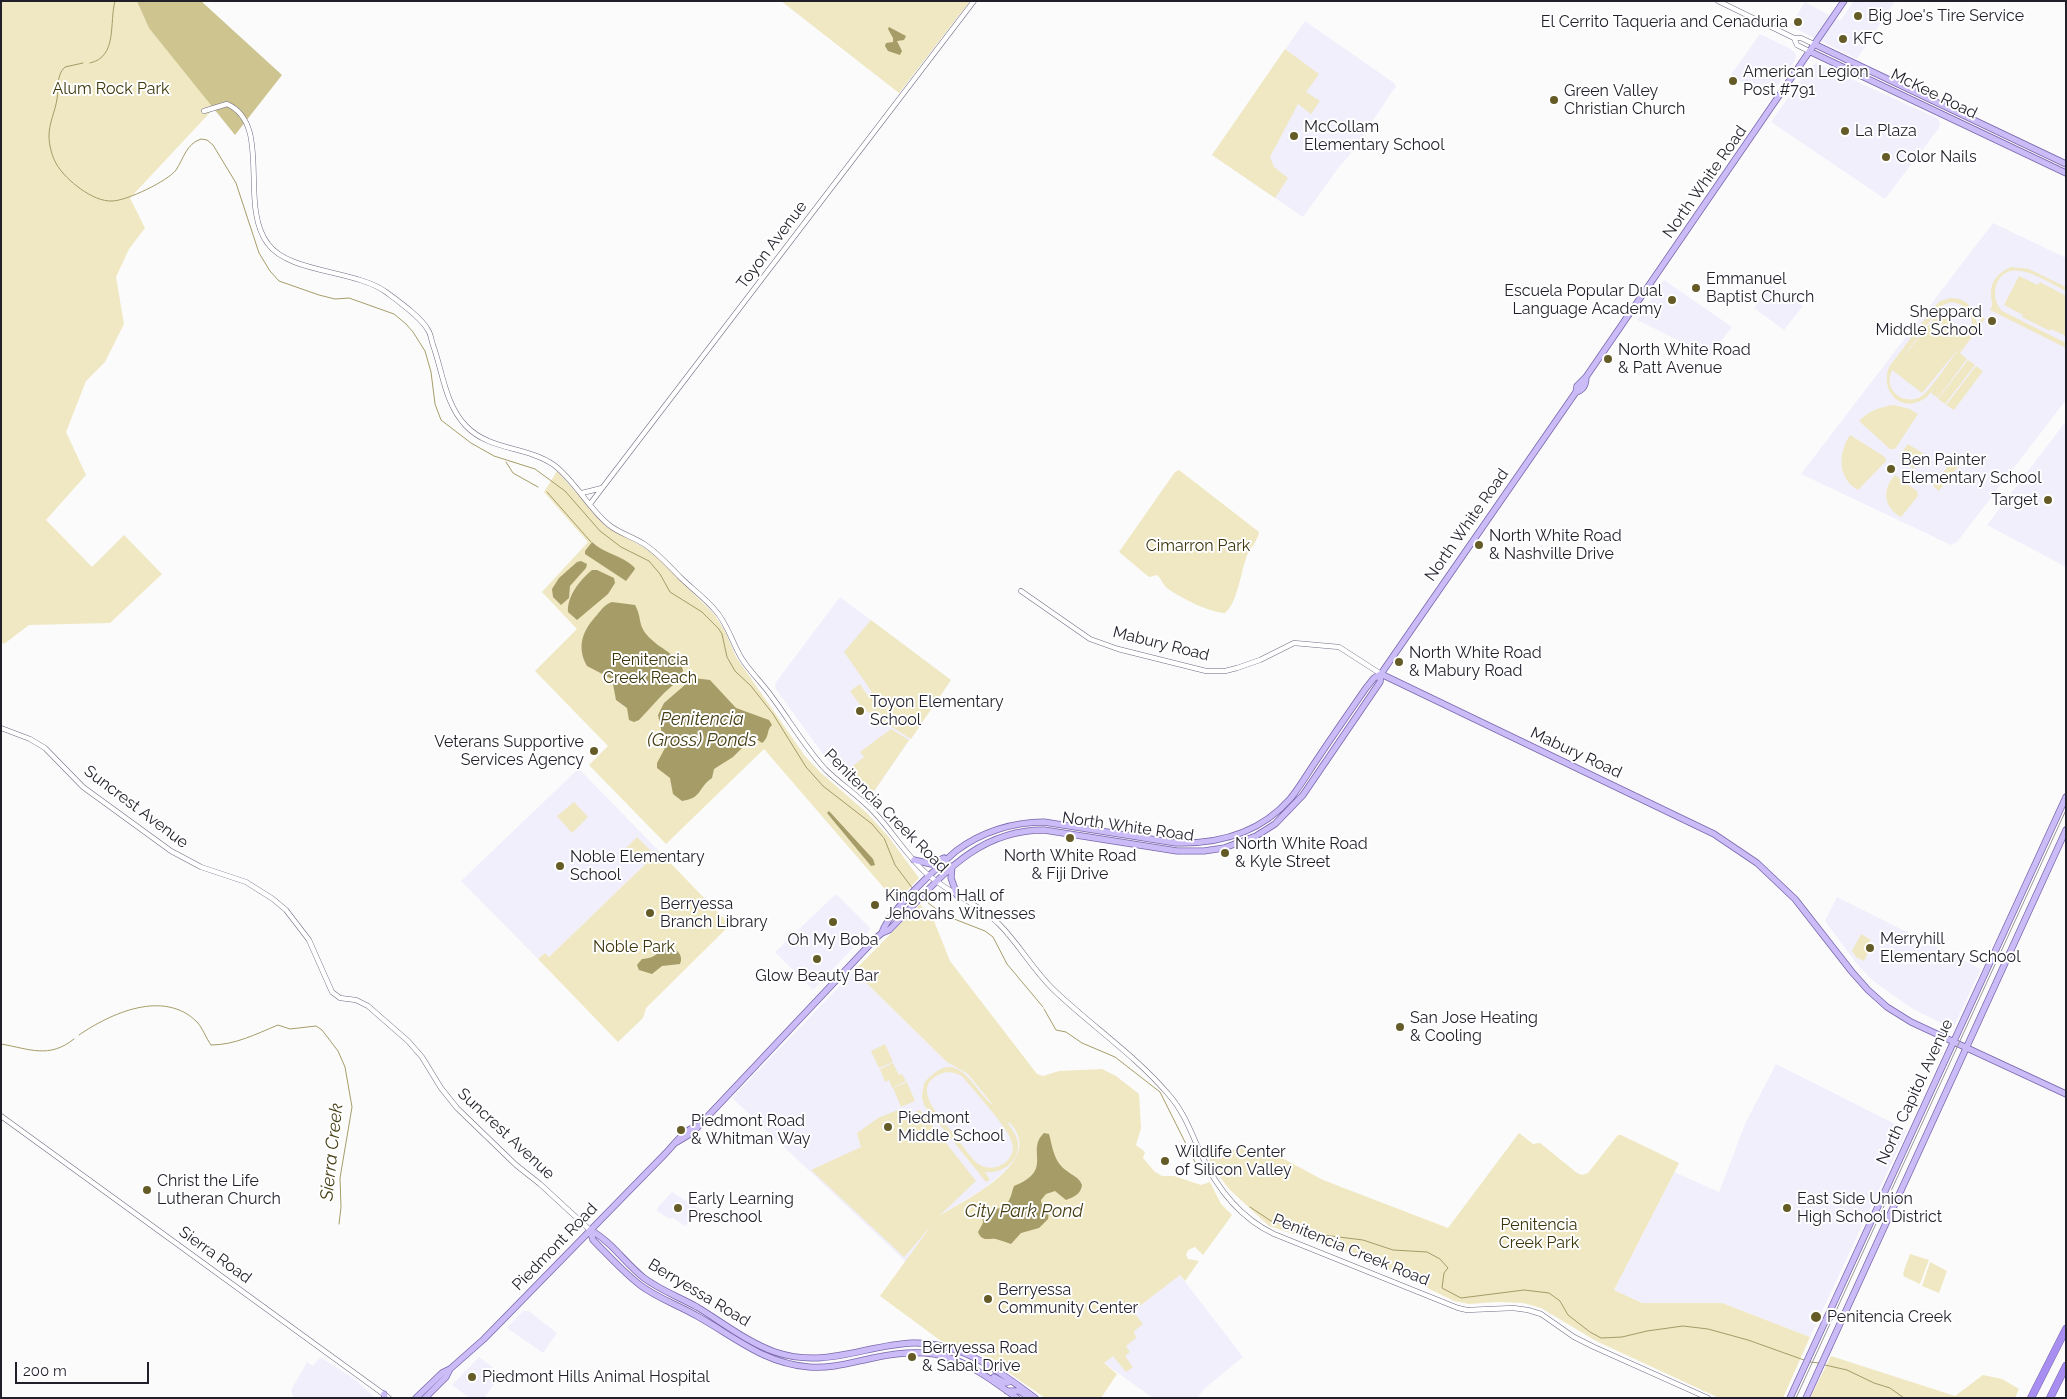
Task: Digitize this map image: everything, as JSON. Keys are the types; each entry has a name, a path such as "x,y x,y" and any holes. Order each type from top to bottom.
{"highway":[{"path":"2031,1398 2066,1329"},
{"path":"2050,1398 2066,1366"}],"main road":[{"name":"North White Road","path":"920,885 966,844 988,832 1022,823 1064,824 1185,843 1210,842 1246,832 1267,820 1291,798 1366,688 1374,678 1381,674 1576,392 1577,386 1586,377 1816,45 1844,1"},
{"name":"McKee Road","path":"1816,45 2065,164"},
{"name":"McKee Road","path":"1811,52 2066,173"},
{"path":"2048,164 2065,164"},
{"name":"North White Road","path":"927,892 952,866 973,850 993,839 1022,831 1053,830 1177,851 1204,852 1231,846 1256,836 1276,824 1302,795 1380,682 1381,674"},
{"name":"Mabury Road","path":"1381,674 1714,834 1737,848 1757,863 1795,899 1852,972 1887,1007 1911,1022 2066,1094"},
{"name":"North Capitol Avenue","path":"1790,1398 2066,798"},
{"name":"North Capitol Avenue","path":"1806,1398 2066,830"},
{"path":"914,860 931,864 951,856"},
{"path":"952,866 950,878 957,895"},
{"name":"Piedmont Road","path":"882,933 884,925 920,885"},
{"name":"Piedmont Road","path":"416,1398 442,1372 450,1369 487,1336 677,1142 684,1139 882,933 889,930 927,892"},
{"name":"Berryessa Road","path":"590,1230 593,1240 640,1285 698,1317 748,1348 773,1360 791,1365 826,1367 913,1352 951,1358 972,1366 1017,1398"},
{"name":"Berryessa Road","path":"590,1230 655,1286 688,1302 750,1340 776,1352 812,1359 837,1357 907,1344 938,1345 982,1360 1035,1398"},
{"name":"Piedmont Road","path":"427,1396 446,1377 450,1369"},
{"path":"987,1376 1005,1382 1012,1381"},
{"path":"1007,1390 1020,1391 1029,1398"}],"street":[{"name":"Toyon Avenue","path":"590,504 974,1"},
{"name":"McKee Road","path":"1718,1 1794,38 1801,38 1816,45"},
{"name":"McKee Road","path":"1794,38 1797,45 1811,52"},
{"name":"Penitencia Creek Road","path":"204,111 227,104 237,108 245,119 251,132 253,150 254,207 261,232 269,247 280,255 294,261 369,282 409,310 427,328 448,399 465,425 480,438 494,444 534,455 554,465 582,493 609,525 647,546 717,611 728,628 745,663 765,687 813,755 838,781 869,807 929,876 982,910 998,923 1039,975 1055,992 1161,1085 1184,1116 1202,1156 1221,1191 1246,1217 1263,1229 1458,1308 1467,1310 1513,1308 1541,1314 1574,1337 1708,1398"},
{"path":"582,493 594,492 603,488"},
{"name":"Mabury Road","path":"1020,591 1090,639 1118,649 1206,671 1225,671 1237,668 1260,660 1294,643 1339,647 1381,674"},
{"name":"Suncrest Avenue","path":"1,728 30,739 45,748 83,788 171,852 201,867 246,882 273,899 286,910 309,940 332,992 340,998 356,1000 368,1006 408,1041 426,1062 441,1088 457,1108 516,1166 540,1184 590,1230"},
{"name":"Sierra Road","path":"1,1116 389,1398"}],"shaded area":[{"path":"137,1 201,1 282,75 235,135 149,28"},
{"path":"1854,1 1895,1 1857,59 1790,26 1805,2 1840,21"},
{"name":"McCollam Elementary School","path":"1305,21 1396,86 1349,156 1303,217 1212,155"},
{"path":"1760,34 1791,49 1796,54 1795,61 1770,96 1730,76"},
{"path":"1816,63 1937,118 1940,123 1939,128 1885,199 1771,122 1809,68"},
{"name":"Sheppard Middle School","path":"1993,223 2066,258 2066,400 1957,542 1951,545 1801,474"},
{"name":"Escuela Popular Dual Language Academy","path":"1664,280 1732,327 1710,356 1637,320"},
{"path":"1771,285 1803,306 1784,330 1754,308"},
{"path":"2066,421 2066,567 1987,525"},
{"name":"Toyon Elementary School","path":"840,597 951,680 871,796 837,770 825,757 775,688 776,682"},
{"name":"Noble Elementary School","path":"577,770 580,770 659,851 549,957 544,953 538,959 461,881"},
{"path":"836,894 871,929 813,990 775,952"},
{"path":"1837,897 1981,969 1955,1024 1945,1025 1911,1008 1872,980 1857,964 1825,921"},
{"name":"Piedmont Middle School","path":"854,971 947,1062 968,1074 1006,1122 1009,1121 1015,1129 1019,1140 1018,1157 1012,1165 985,1188 936,1218 906,1262 732,1098"},
{"path":"1776,1064 1907,1130 1810,1337 1722,1303 1642,1303 1614,1290 1674,1172 1719,1192 1745,1124"},
{"name":"Early Learning Preschool","path":"672,1192 701,1210 685,1226 657,1211 658,1207"},
{"path":"1149,1235 1243,1357 1205,1388 1197,1398 1153,1398 1104,1363"},
{"path":"523,1311 529,1311 557,1333 543,1353 507,1328"},
{"path":"320,1357 356,1380 375,1398 294,1398 291,1390 307,1362 313,1366"},
{"path":"479,1357 502,1374 484,1398 470,1398 452,1385"}],"green space":[{"name":"Alum Rock Park","path":"1,1 179,1 249,71 130,198 145,228 129,249 116,277 124,324 105,362 86,381 66,432 86,475 46,520 92,567 124,535 162,574 110,623 29,625 4,644 1,642"},
{"path":"781,1 970,1 899,93"},
{"path":"1285,49 1319,74 1306,92 1320,101 1311,114 1298,104 1270,157 1274,167 1288,178 1275,198 1212,155"},
{"path":"2011,267 2029,269 2066,287 2066,291 2028,273 2009,272 2001,276 1996,286 1995,296 2002,311 2066,343 2066,348 1990,310 1992,304 1992,285 1999,274"},
{"path":"2019,276 2038,285 2040,282 2066,296 2066,336 2051,329 2050,331 2022,317 2023,315 2004,305"},
{"path":"1951,298 1962,300 1972,309 1977,324 1982,317 1985,319 1960,353 1967,359 1938,398 1931,393 1933,389 1925,398 1914,403 1899,401 1889,391 1887,375 1889,367 1940,301","holes":["1951,302 1963,306 1970,314 1972,324 1968,336 1939,312 1900,361 1941,306","1960,347 1922,396 1915,399 1907,399 1900,397 1892,389 1890,381 1892,370 1922,393"]},
{"path":"1968,360 1975,365 1945,404 1938,399"},
{"path":"1976,366 1983,371 1954,410 1946,405"},
{"path":"1894,405 1910,409 1918,414 1895,449 1890,449 1859,421 1875,410"},
{"path":"1850,435 1885,457 1886,461 1858,490 1846,479 1843,472 1843,450"},
{"path":"1908,444 1924,454 1913,469 1899,456"},
{"path":"1954,458 1961,463 1939,491 1933,486"},
{"name":"Cimarron Park","path":"1179,470 1259,532 1248,553 1233,602 1225,613 1195,604 1180,596 1165,586 1157,575 1149,577 1119,552 1175,472"},
{"name":"Penitencia Creek Reach","path":"557,471 607,527 647,549 657,557 714,614 725,631 736,657 805,756 820,772 866,812 888,836 919,878 896,902 764,749 666,844 589,765 608,746 535,671 577,629 542,592 588,542 544,492"},
{"path":"1895,475 1917,491 1918,496 1901,517 1891,508 1886,498 1888,486"},
{"path":"871,620 951,680 911,739 863,709 850,691 860,684 867,695 872,692 844,652"},
{"path":"891,729 909,740 872,794 868,795 843,774 864,757 860,752"},
{"path":"574,802 588,817 572,833 557,816"},
{"path":"637,837 651,851 639,863 625,849"},
{"name":"Noble Park","path":"659,851 729,926 646,1008 643,1018 618,1042 538,959 545,953 549,957"},
{"path":"920,904 934,921 950,961 1037,1074 1043,1076 1059,1071 1102,1069 1116,1076 1139,1094 1141,1128 1136,1145 1145,1152 1143,1158 1155,1172 1162,1176 1174,1176 1201,1185 1210,1182 1221,1204 1232,1215 1203,1255 1195,1247 1188,1250 1186,1255 1188,1259 1199,1261 1185,1281 1180,1275 1133,1311 1143,1324 1134,1331 1136,1338 1126,1346 1130,1352 1125,1356 1133,1367 1126,1372 1113,1356 1104,1363 1117,1374 1101,1398 1045,1398 988,1358 963,1347 941,1341 880,1296 931,1226 904,1257 811,1170 861,1147 857,1133 878,1118 900,1109 904,1117 920,1110 976,1181 939,1216 992,1183 1004,1172 1016,1156 1003,1169 985,1172 990,1180 986,1182 924,1105 922,1097 924,1083 936,1072 946,1067 955,1068 963,1073 993,1105 968,1074 947,1062 854,971","holes":["946,1072 962,1076 998,1119 1009,1136 1013,1147 1010,1157 1002,1165 991,1168 977,1163 940,1118 929,1100 928,1084 934,1077","1007,1122 1014,1127 1018,1136 1019,1148 1016,1155 1018,1149 1017,1139"]},
{"path":"1861,934 1871,940 1868,946 1871,947 1864,961 1856,957 1852,951"},
{"path":"885,1044 893,1062 879,1068 871,1051"},
{"path":"893,1063 899,1075 902,1074 906,1081 892,1088 889,1080 885,1082 880,1069"},
{"path":"907,1082 915,1101 901,1107 893,1088"},
{"name":"Penitencia Creek Park","path":"1519,1133 1533,1144 1540,1143 1582,1175 1588,1173 1618,1135 1679,1163 1614,1290 1642,1303 1722,1303 1810,1337 1783,1398 1719,1398 1596,1341 1541,1308 1523,1303 1469,1304 1454,1301 1366,1258 1269,1226 1229,1189 1209,1162 1210,1158 1218,1159 1230,1150 1243,1148 1271,1152 1323,1180 1448,1228"},
{"path":"1910,1254 1929,1260 1920,1284 1903,1276"},
{"path":"1930,1262 1947,1271 1939,1293 1922,1286"},
{"path":"1831,1356 1955,1396 1983,1375 2002,1379 2019,1389 2015,1398 1810,1398"}],"water":[{"path":"889,27 906,36 904,40 897,41 902,51 900,55 888,51 885,46 886,43 893,42"},
{"path":"592,542 634,567 635,569 626,581 585,554 585,551"},
{"path":"581,561 587,564 586,568 570,586 569,598 561,605 553,597 552,589 559,578 577,562"},
{"path":"592,570 597,570 614,578 615,583 608,594 577,620 568,612 568,606 572,594 579,583"},
{"name":"Penitencia (Gross) Ponds","path":"612,602 635,605 644,631 656,644 678,660 683,670 681,678 639,720 634,722 629,720 627,708 616,700 612,679 587,666 582,652 583,639 588,626 603,607"},
{"name":"Penitencia (Gross) Ponds","path":"693,678 710,680 736,708 769,720 772,725 762,743 755,738 750,740 733,757 714,769 712,778 697,795 689,800 682,801 673,794 670,778 657,768 657,763 665,748 658,715 664,703"},
{"path":"829,811 873,859 875,865 871,866 827,813"},
{"path":"668,947 679,953 681,958 680,964 662,966 652,974 639,970 637,965 642,959 654,956"},
{"name":"City Park Pond","path":"1044,1133 1049,1134 1059,1164 1081,1182 1082,1185 1079,1193 1066,1200 1055,1191 1046,1194 1041,1200 1049,1216 1048,1219 1039,1228 1021,1233 1011,1244 996,1239 982,1238 978,1232 983,1223 982,1213 1003,1207 1010,1199 1014,1186 1033,1174 1036,1167 1037,1147"}],"waterway":[{"path":"90,63 105,54 109,46 115,1"},
{"path":"83,63 65,67 62,70 49,131 51,151 57,165 73,183 97,198 112,201 127,198 156,185 172,174 192,144 201,139 207,140 213,145 236,183 259,253 270,271 279,281 335,299 349,298 394,314 406,324 425,351 431,372 435,404 441,420 471,443 494,456 535,469 565,491 600,531 621,547 649,561 660,574 670,592 702,612 718,628 722,634 727,657 735,671 751,686 773,714 806,767 823,786 872,824 883,837"},
{"path":"506,462 513,473 538,487"},
{"path":"547,492 591,542"},
{"path":"679,680 685,686"},
{"path":"884,838 895,865 913,889"},
{"path":"923,899 944,915 985,931 993,937 1007,964 1043,1007"},
{"name":"Sierra Creek","path":"79,1035 106,1019 138,1008 154,1006 169,1007 184,1012 199,1024 211,1045 237,1041 278,1025 290,1029 316,1026 322,1030 338,1051 345,1067 352,1107 340,1178 341,1207 339,1224"},
{"path":"1044,1009 1056,1030 1066,1032 1082,1043 1115,1057 1160,1092 1202,1176"},
{"name":"Sierra Creek","path":"1,1044 30,1050 48,1051 65,1045 74,1039"},
{"path":"1250,1207 1271,1221 1299,1229 1323,1235 1363,1240 1393,1250 1427,1252 1440,1259 1448,1268 1444,1273 1442,1288 1461,1298 1524,1290 1549,1293 1560,1301 1568,1315 1601,1338 1622,1337 1683,1326 1708,1329 1748,1340 1804,1360"},
{"path":"1810,1362 1819,1363"},
{"path":"1825,1365 1847,1370 1874,1383 1890,1388 1904,1398"}],"tram line":[{"path":"1796,1398 2066,810"}],"place":[{"name":"Big Joe's Tire Service","path":"1858,16"},
{"name":"El Cerrito Taqueria and Cenaduria","path":"1798,22"},
{"name":"KFC","path":"1843,39"},
{"name":"American Legion Post #791","path":"1733,81"},
{"name":"Green Valley Christian Church","path":"1554,100"},
{"name":"La Plaza","path":"1845,131"},
{"name":"McCollam Elementary School","path":"1294,136"},
{"name":"Color Nails","path":"1886,157"},
{"name":"Emmanuel Baptist Church","path":"1696,288"},
{"name":"Escuela Popular Dual Language Academy","path":"1672,300"},
{"name":"Sheppard Middle School","path":"1992,321"},
{"name":"North White Road & Patt Avenue","path":"1608,359"},
{"name":"Ben Painter Elementary School","path":"1891,469"},
{"name":"Target","path":"2048,500"},
{"name":"North White Road & Nashville Drive","path":"1479,545"},
{"name":"North White Road & Mabury Road","path":"1399,662"},
{"name":"Toyon Elementary School","path":"860,711"},
{"name":"Veterans Supportive Services Agency","path":"594,751"},
{"name":"North White Road & Fiji Drive","path":"1070,838"},
{"name":"North White Road & Kyle Street","path":"1225,853"},
{"name":"Noble Elementary School","path":"560,866"},
{"name":"Kingdom Hall of Jehovahs Witnesses","path":"875,905"},
{"name":"Berryessa Branch Library","path":"650,913"},
{"name":"Oh My Boba","path":"833,922"},
{"name":"Merryhill Elementary School","path":"1870,948"},
{"name":"Glow Beauty Bar","path":"817,959"},
{"name":"San Jose Heating & Cooling","path":"1400,1027"},
{"name":"Piedmont Middle School","path":"888,1127"},
{"name":"Piedmont Road & Whitman Way","path":"681,1130"},
{"name":"Wildlife Center of Silicon Valley","path":"1165,1161"},
{"name":"Christ the Life Lutheran Church","path":"147,1190"},
{"name":"Early Learning Preschool","path":"678,1208"},
{"name":"East Side Union High School District","path":"1787,1208"},
{"name":"Berryessa Community Center","path":"988,1299"},
{"name":"Penitencia Creek","path":"1816,1317"},
{"name":"Berryessa Road & Sabal Drive","path":"912,1357"},
{"name":"Piedmont Hills Animal Hospital","path":"472,1377"}]}
